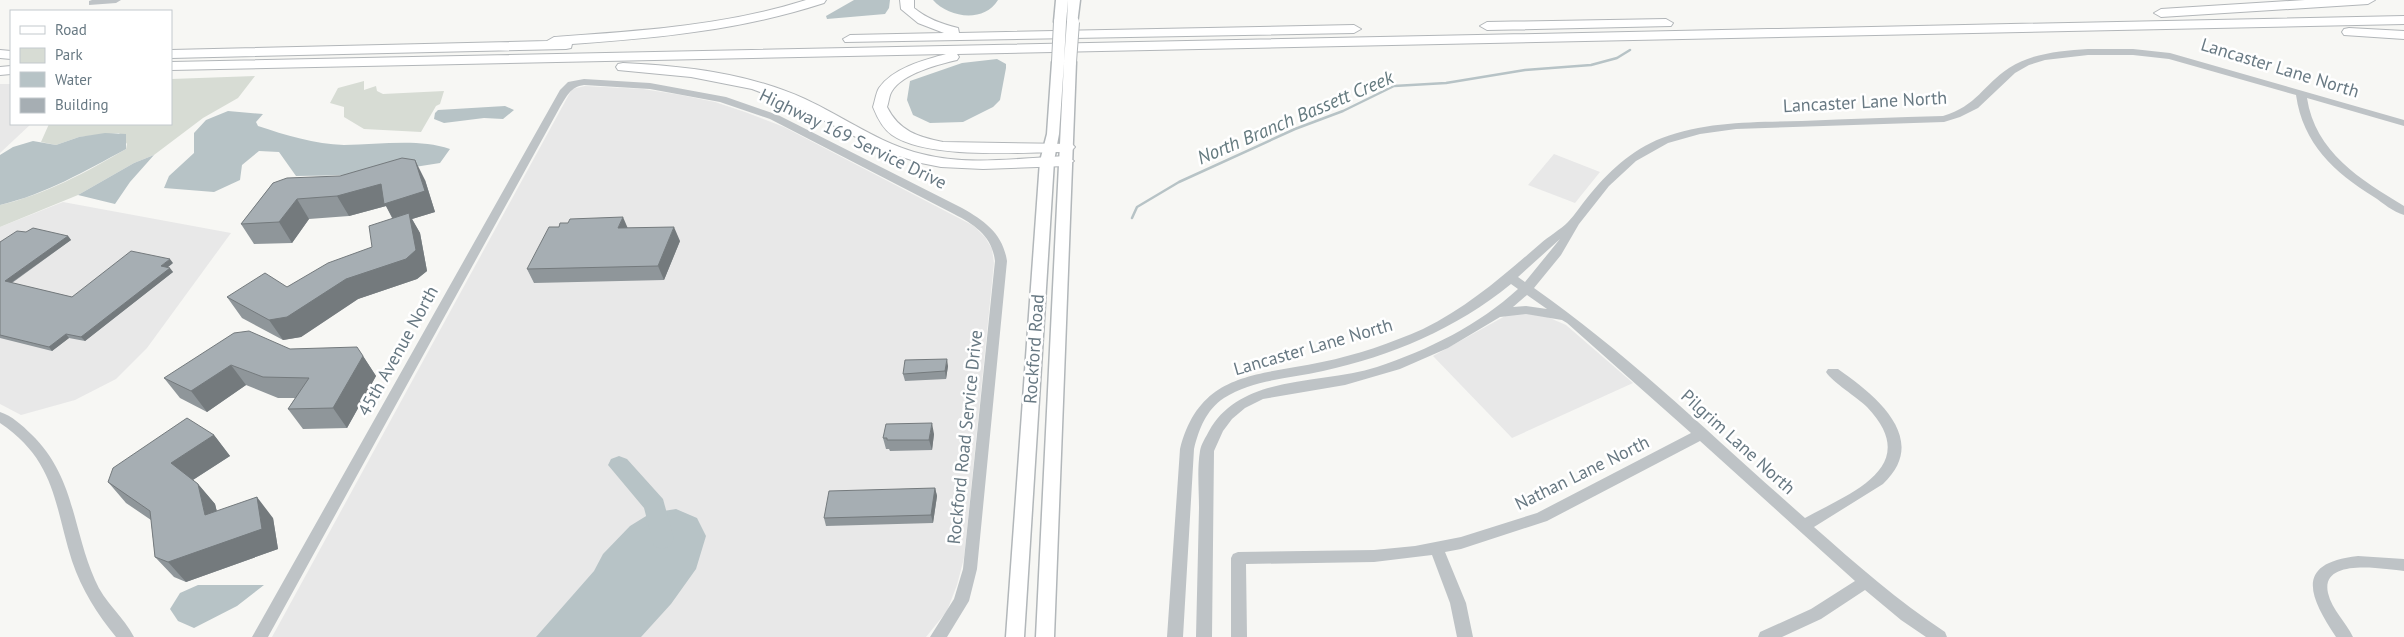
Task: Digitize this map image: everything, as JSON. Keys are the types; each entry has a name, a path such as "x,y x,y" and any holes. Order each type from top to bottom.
{"highway":[{"path":"466,48 637,36 695,29 766,15 819,0"},
{"path":"907,0 908,9 935,26 981,36"},
{"path":"2151,14 2368,0"},
{"path":"172,54 981,36 2404,9"},
{"path":"172,66 2131,24 2404,20"},
{"path":"2131,24 2404,35"},
{"path":"1002,49 935,60 895,80 885,90 880,107 886,120 903,136 929,144 1067,154"},
{"path":"427,62 616,66 686,71 733,80 784,96 901,153 960,164 1048,154"}],"main road":[{"path":"1062,0 1060,22 1064,62"},
{"path":"1064,62 1073,22 1074,0"},
{"name":"Rockford Road","path":"1045,637 1067,154 1064,62"},
{"name":"Rockford Road","path":"1015,637 1048,154 1064,62"}],"street":[{"path":"92,3 116,0"},
{"name":"Lancaster Lane North","path":"1204,637 1207,451 1214,429 1228,414 1248,400 1264,394 1347,379 1410,359 1450,342 1496,314 1527,289 1567,238 1573,224 1627,162 1661,142 1703,130 1736,126 1944,120 1972,109 2020,65 2053,55 2129,52 2170,56 2199,62 2300,95 2404,123"},
{"name":"Highway 169 Service Drive","path":"572,84 596,82 650,86 705,95 744,105 788,124 958,211 985,227 992,235"},
{"name":"45th Avenue North","path":"260,637 555,107 565,90 572,84"},
{"path":"2300,95 2303,114 2318,144 2354,178 2404,211"},
{"name":"Lancaster Lane North","path":"1175,637 1187,449 1195,422 1206,408 1218,397 1238,385 1258,378 1322,366 1380,350 1449,320 1510,277 1556,234 1573,224"},
{"name":"Rockford Road Service Drive","path":"938,637 961,601 967,586 971,567 1001,261 1001,254 992,235"},
{"name":"Pilgrim Lane North","path":"1510,277 1608,351 1866,582 1906,615 1939,637"},
{"path":"1496,314 1526,310 1565,317"},
{"path":"1804,526 1873,484 1885,474 1892,462 1894,448 1892,433 1885,418 1859,390 1833,372"},
{"path":"0,417 18,429 38,450 58,478 87,580 102,608 126,637"},
{"name":"Nathan Lane North","path":"1238,637 1238,558 1374,556 1415,552 1503,531 1542,517 1702,434"},
{"path":"1436,547 1458,603 1465,637"},
{"path":"2345,637 2322,603 2319,590 2320,577 2328,569 2339,563 2374,562 2404,565"},
{"path":"1766,637 1816,614 1866,582"}],"shaded area":[{"path":"0,84 10,84 10,125 30,125 0,153"},
{"path":"585,86 643,89 681,95 715,102 745,112 784,127 974,226 985,237 992,249 994,263 964,558 957,585 947,611 926,637 272,637 572,89"},
{"path":"1554,154 1600,172 1575,203 1528,185"},
{"path":"63,202 231,233 147,348 116,379 75,400 21,415 0,404 0,227"},
{"path":"1522,312 1543,315 1566,325 1633,383 1512,438 1433,356 1507,315"}],"green space":[{"path":"255,76 238,98 203,118 154,155 134,163 78,195 0,227 0,205 33,195 65,182 126,149 127,144 119,133 79,137 56,145 41,142 49,125 172,125 172,79"},
{"path":"364,81 364,90 376,86 377,91 383,94 444,91 440,104 436,106 421,132 364,129 344,117 344,107 330,103 338,88"}],"water":[{"path":"854,0 890,0 889,8 885,14 827,19 826,16"},
{"path":"933,0 998,0 984,12 976,15 966,15 948,11"},
{"path":"997,59 1006,64 1006,68 1000,100 993,107 963,122 930,123 913,115 907,100 910,81 962,63"},
{"path":"505,106 514,110 503,119 484,118 444,123 434,119 435,113 438,110"},
{"path":"228,111 263,114 256,122 258,126 289,136 322,143 344,145 411,143 450,149 440,163 364,175 296,176 279,152 259,151 242,165 240,180 214,192 164,188 169,176 194,153 194,133 206,120"},
{"path":"105,133 126,134 126,149 49,188 0,205 0,155 13,147 33,141 56,145 79,137"},
{"path":"154,155 130,182 115,204 78,195 134,163"},
{"path":"676,509 697,518 706,536 696,569 671,604 641,637 536,637 594,571 603,554 630,526 651,513"},
{"path":"198,585 264,585 237,606 194,628 178,621 170,609 180,593"}],"building":[{"path":"402,158 415,160 425,191 384,204 381,184 337,196 297,199 279,222 241,224 273,183 287,178 340,176"},
{"path":"409,213 416,250 406,259 346,279 287,317 269,320 227,297 265,273 287,287 328,263 372,247 369,226"},
{"path":"623,217 618,228 674,227 658,266 527,269 549,227 559,227 560,223 568,223 570,219"},
{"path":"33,228 68,236 5,281 72,297 131,251 170,259 161,266 170,268 81,337 66,334 49,347 0,335 0,242 17,231 26,232"},
{"path":"249,331 290,349 357,347 363,356 333,408 288,409 309,378 263,377 231,365 191,391 164,378 234,333"},
{"path":"947,359 945,371 903,374 905,360"},
{"path":"187,418 214,435 171,463 198,484 205,515 257,497 262,529 168,562 155,557 150,511 108,482 113,468"},
{"path":"932,423 929,440 887,440 887,438 883,438 886,424"},
{"path":"935,488 931,515 824,518 829,491"}],"waterway":[{"name":"North Branch Bassett Creek","path":"1132,218 1137,207 1179,182 1295,129 1343,111 1394,86 1446,83 1525,70 1591,65 1617,58 1630,50"},
{"path":"619,465 655,505 662,539"}]}
